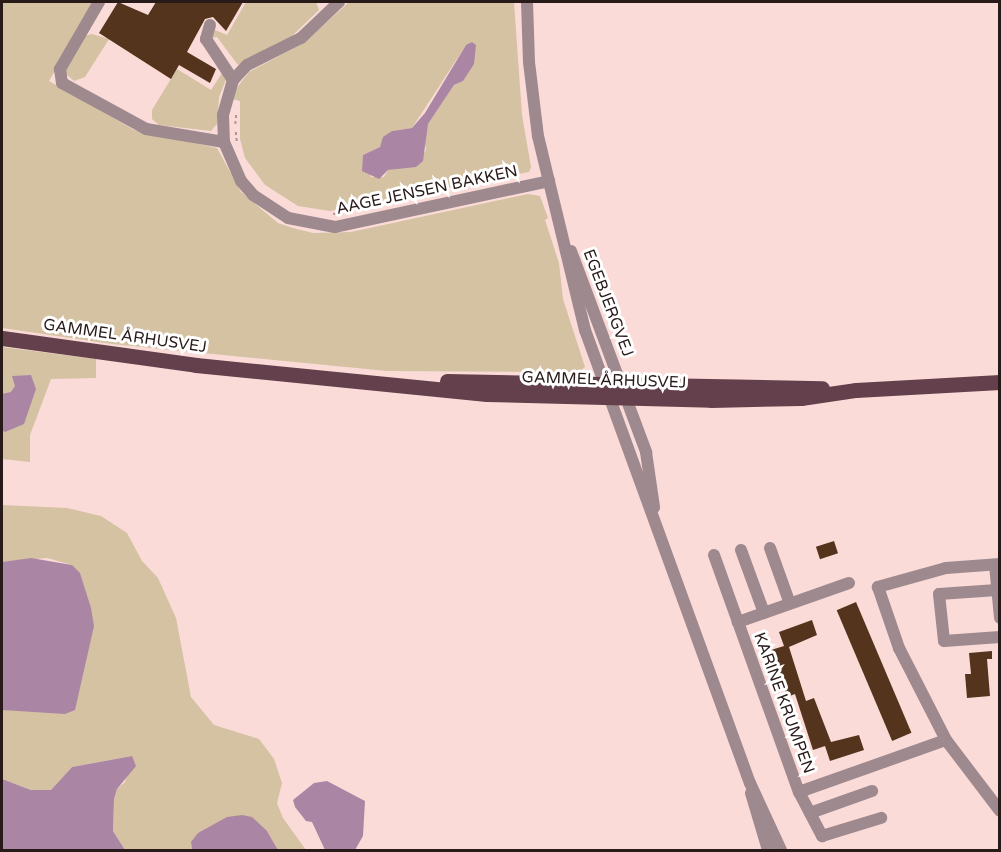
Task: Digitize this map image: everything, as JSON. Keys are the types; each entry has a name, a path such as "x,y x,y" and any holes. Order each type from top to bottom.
{"main road":[{"name":"GAMMEL ÅRHUSVEJ","path":"2,338 196,364 488,394 606,392 627,400 801,398 856,390"},
{"name":"GAMMEL ÅRHUSVEJ","path":"606,392 621,385 856,390 999,382"}],"street":[{"path":"99,2 60,69 63,83 147,129 224,142"},
{"path":"210,26 206,39 233,80 247,65 301,38 339,2"},
{"name":"EGEBJERGVEJ","path":"526,2 529,62 549,181 566,242 585,330 606,392 655,514 750,783 768,850"},
{"name":"AAGE JENSEN BAKKEN","path":"233,80 223,115 224,142 242,181 253,195 288,218 335,227 549,181"},
{"name":"EGEBJERGVEJ","path":"566,242 646,452 655,514"},
{"path":"770,548 790,604"},
{"path":"741,550 764,613"},
{"path":"714,555 738,622"},
{"path":"999,618 997,565 946,568 878,587 899,648 946,740 999,810"},
{"name":"KARINE KRUMPEN","path":"849,583 738,622 799,792 946,740"},
{"path":"997,590 939,594 944,641 999,637"},
{"name":"EGEBJERGVEJ","path":"750,783 781,850"},
{"path":"799,792 822,836 828,837 880,818"},
{"path":"810,813 872,792"}],"path":[{"path":"236,110 237,144"},
{"path":"329,215 405,200"}],"shaded area":[{"path":"2,2 95,2 49,81 134,130 217,148 241,192 278,223 313,233 351,232 528,194 540,196 559,263 563,299 585,367 579,372 387,371 112,344 2,328"},
{"path":"246,2 316,2 319,10 291,37 238,65 217,37 211,38 215,30 227,35"},
{"path":"349,2 514,2 522,115 531,167 529,172 330,211 298,206 265,185 245,158 240,139 240,101 232,99 235,90 249,72 304,43","holes":["466,45 463,81 454,85 428,124 424,137 426,150 416,167 401,167 388,170 384,177 371,177 363,155 380,147 392,131 412,128"]},
{"path":"92,34 109,39 85,77 74,81 65,73 65,66 84,36"},
{"path":"472,42 476,45 474,64 463,81 454,85 428,124 423,161 416,167 388,170 379,179 362,171 363,155 380,147 383,137 392,131 412,128 425,113 466,45"},
{"path":"177,69 211,90 222,73 227,77 219,97 217,124 211,131 159,125 152,119 152,110"},
{"path":"2,347 96,359 96,378 51,379 30,435 30,462 2,459"},
{"path":"31,375 36,389 24,424 5,432 2,430 2,394 11,392 15,386 12,376"},
{"path":"2,505 67,508 101,516 127,533 142,561 158,578 176,618 191,697 214,725 259,739 274,759 282,783 277,803 283,818 306,850 278,850 267,831 191,842 192,850 125,850 113,831 114,799 117,789 125,782 132,756 72,767 51,790 31,790 2,779 2,710 72,565 47,558 2,562"},
{"path":"31,558 72,565 80,573 91,608 94,626 75,710 65,714 2,710 2,562"},
{"path":"132,756 136,766 117,789 114,799 113,831 125,850 2,850 2,779 31,790 51,790 72,767"},
{"path":"327,781 365,801 363,836 355,850 325,850 312,822 306,821 295,807 293,800 314,783"},
{"path":"242,815 252,817 267,831 278,850 192,850 191,842 198,833 227,817"}],"building":[{"path":"118,2 148,15 156,2 243,2 226,31 213,17 205,19 187,52 216,69 210,83 179,65 171,79 99,33"},
{"path":"834,541 838,553 820,559 816,547"},
{"path":"856,602 911,733 892,741 837,610"},
{"path":"812,620 817,635 789,647 806,701 814,698 831,742 859,735 864,750 830,761 825,746 813,750 795,694 787,697 771,650 784,646 779,632"},
{"path":"992,651 992,659 987,659 990,696 967,698 965,674 971,674 969,653"}]}
